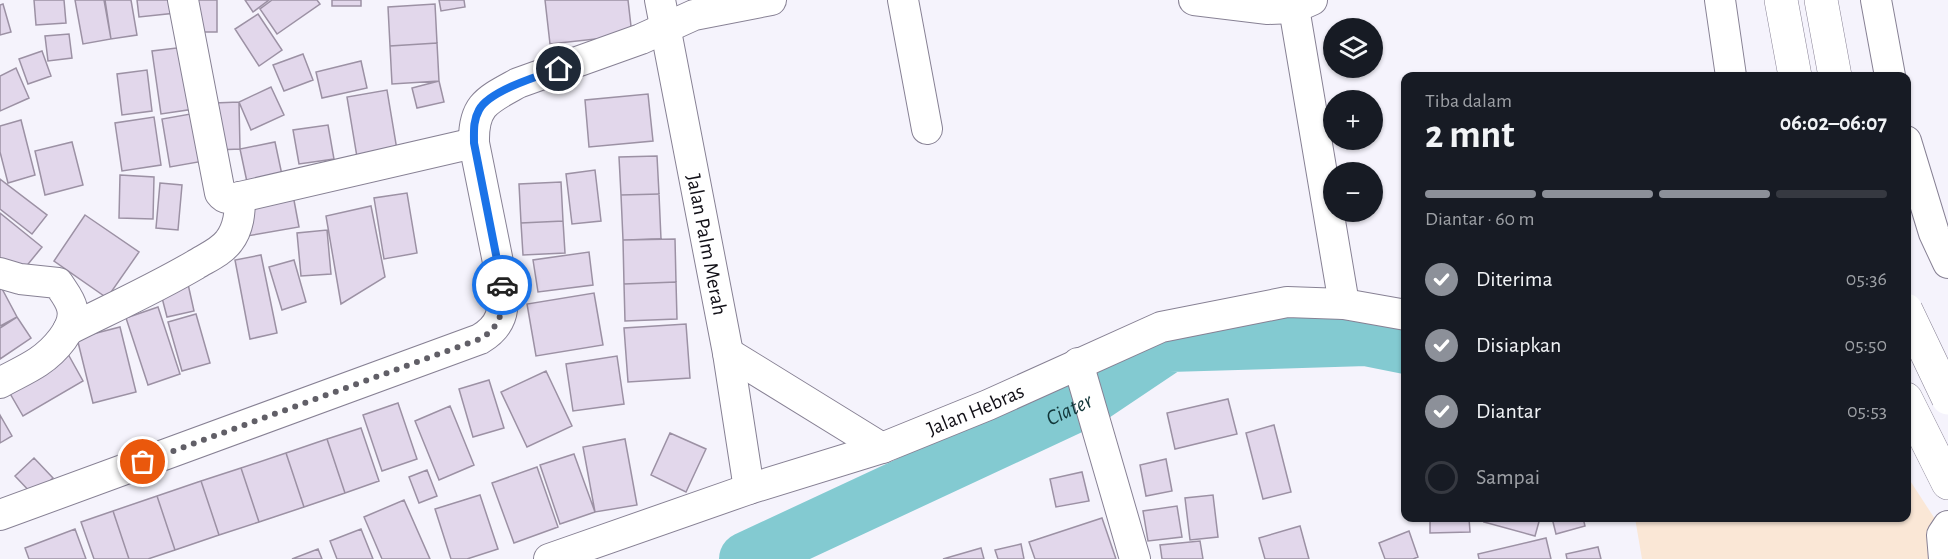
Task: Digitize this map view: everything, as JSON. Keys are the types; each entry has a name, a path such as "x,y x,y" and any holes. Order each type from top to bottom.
{"main road":[{"path":"1781,0 1794,72"},
{"path":"1821,0 1834,72"},
{"path":"1911,320 1948,398"},
{"path":"1911,409 1948,483"}],"street":[{"path":"183,0 220,193 223,197 228,199 240,197 474,143"},
{"path":"0,515 480,339 489,333 500,321 504,303 503,287 474,143 474,126 480,108 499,93 518,83 641,39 662,14 693,15 771,0"},
{"path":"903,0 927,129"},
{"path":"1194,0 1268,9 1303,4 1344,304"},
{"path":"1720,0 1730,72"},
{"path":"1876,0 1889,72"},
{"name":"Jalan Palm Merah","path":"662,14 728,353 749,489"},
{"path":"1911,157 1934,233 1948,263"},
{"path":"0,383 38,362 49,353 68,330 176,276 218,251 229,242 237,227 240,197"},
{"path":"0,273 20,279 58,283 73,310 68,330"},
{"name":"Jalan Hebras","path":"549,559 749,489 882,448 1080,370 1161,327 1287,302 1344,304 1401,314"},
{"path":"728,353 882,448"},
{"path":"1080,370 1135,559"},
{"path":"1944,559 1942,535 1948,526"}],"shaded area":[{"path":"1911,482 1948,539 1948,559 1642,559 1636,522 1911,522"}],"building":[{"path":"34,0 64,0 66,23 36,25"},
{"path":"75,0 104,0 111,39 83,44"},
{"path":"105,0 131,0 137,35 111,39"},
{"path":"137,0 174,0 176,13 139,17"},
{"path":"193,0 217,0 217,32 193,32"},
{"path":"245,0 269,0 253,12"},
{"path":"272,0 317,0 320,4 277,34 260,9"},
{"path":"332,0 361,0 361,6 332,6"},
{"path":"439,0 464,0 465,7 441,11"},
{"path":"545,0 628,0 632,35 550,44"},
{"path":"3,4 11,32 0,35 0,5"},
{"path":"435,4 437,43 390,46 388,7"},
{"path":"258,14 282,50 259,66 235,29"},
{"path":"69,34 72,58 48,61 45,36"},
{"path":"437,43 439,81 392,84 390,46"},
{"path":"185,47 194,109 161,114 152,51"},
{"path":"42,51 51,76 28,84 19,59"},
{"path":"303,54 313,80 284,91 273,65"},
{"path":"361,61 367,88 322,98 316,72"},
{"path":"16,68 29,98 0,111 0,76"},
{"path":"147,70 152,111 122,115 117,74"},
{"path":"439,81 444,102 417,108 412,88"},
{"path":"271,87 284,115 251,130 239,102"},
{"path":"387,90 397,150 357,157 347,97"},
{"path":"648,94 653,141 589,147 585,100"},
{"path":"239,102 240,149 216,150 214,103"},
{"path":"196,113 204,161 170,167 162,119"},
{"path":"154,117 161,165 122,171 115,123"},
{"path":"21,120 35,175 8,183 0,152 0,126"},
{"path":"328,125 334,159 299,164 293,130"},
{"path":"72,142 83,185 45,195 35,151"},
{"path":"275,142 282,175 247,182 240,149"},
{"path":"657,156 659,194 621,195 619,157"},
{"path":"595,170 601,221 572,224 566,174"},
{"path":"120,175 154,177 153,219 119,218"},
{"path":"0,179 47,215 32,234 0,209"},
{"path":"561,182 563,221 521,223 519,184"},
{"path":"160,183 182,185 178,230 156,228"},
{"path":"407,193 417,253 384,259 374,198"},
{"path":"659,194 661,239 623,240 621,195"},
{"path":"293,195 299,227 247,236 241,204"},
{"path":"371,206 385,277 341,304 326,216"},
{"path":"0,213 42,247 20,274 0,258"},
{"path":"85,215 139,252 107,298 54,261"},
{"path":"563,221 565,253 523,255 521,223"},
{"path":"327,230 331,274 301,276 297,233"},
{"path":"675,239 676,282 624,284 623,240"},
{"path":"589,252 593,285 538,292 533,260"},
{"path":"261,255 277,333 250,339 235,260"},
{"path":"294,260 306,302 282,310 269,267"},
{"path":"676,282 677,319 625,321 624,284"},
{"path":"188,284 194,311 167,317 160,290"},
{"path":"0,285 17,317 0,326"},
{"path":"594,293 603,345 536,356 527,304"},
{"path":"158,307 180,374 148,385 126,318"},
{"path":"196,314 210,363 182,371 168,322"},
{"path":"17,317 31,338 0,359 0,328"},
{"path":"686,324 690,378 628,382 624,328"},
{"path":"120,327 136,392 93,403 77,338"},
{"path":"68,354 83,381 23,416 8,390"},
{"path":"617,356 624,404 573,411 566,364"},
{"path":"546,371 572,426 527,447 501,392"},
{"path":"489,380 504,428 473,437 459,389"},
{"path":"1228,399 1237,434 1175,449 1167,413"},
{"path":"398,403 417,459 382,471 363,415"},
{"path":"450,406 474,465 439,480 415,421"},
{"path":"0,415 12,436 0,443"},
{"path":"1274,425 1291,492 1263,499 1246,433"},
{"path":"361,428 379,481 345,493 327,439"},
{"path":"670,433 706,449 686,492 651,475"},
{"path":"327,439 345,493 304,507 286,453"},
{"path":"625,439 637,505 595,512 583,447"},
{"path":"286,453 304,507 259,522 241,468"},
{"path":"574,454 595,512 560,524 540,465"},
{"path":"34,458 53,478 34,496 15,476"},
{"path":"1166,459 1172,491 1146,496 1140,465"},
{"path":"537,467 558,527 514,543 492,483"},
{"path":"241,468 259,522 219,535 201,481"},
{"path":"427,470 437,496 419,503 409,477"},
{"path":"1082,472 1089,501 1056,507 1050,479"},
{"path":"201,481 219,535 175,550 157,496"},
{"path":"480,495 498,549 467,559 451,559 435,509"},
{"path":"1213,495 1218,537 1190,540 1185,498"},
{"path":"157,496 175,550 148,559 129,559 113,511"},
{"path":"404,500 430,559 382,559 364,517"},
{"path":"1177,506 1182,537 1148,541 1143,511"},
{"path":"113,511 129,559 94,559 81,522"},
{"path":"1102,518 1116,559 1035,559 1029,542"},
{"path":"1430,522 1469,522 1470,532 1430,533"},
{"path":"1484,522 1539,522 1535,536"},
{"path":"1553,522 1584,522 1585,526 1556,534"},
{"path":"1300,526 1309,559 1265,559 1259,538"},
{"path":"75,529 86,559 29,559 25,548"},
{"path":"361,529 373,559 337,559 330,541"},
{"path":"1409,531 1418,557 1385,559 1379,543"},
{"path":"1546,538 1551,559 1479,559 1478,554"},
{"path":"1200,541 1203,559 1162,559 1160,545"},
{"path":"1021,544 1024,559 998,559 995,550"},
{"path":"1598,547 1601,559 1567,559 1566,554"},
{"path":"981,548 984,559 943,559"},
{"path":"318,549 322,559 292,559"}],"waterway":[{"name":"Ciater","path":"746,559 1087,400 1169,345 1366,339 1401,346"}],"way so far":[{"path":"143,462 480,339 500,321 504,303 502,285"}],"route":[{"path":"502,285 474,143 474,126 480,108 499,93 518,83 559,69"}]}
